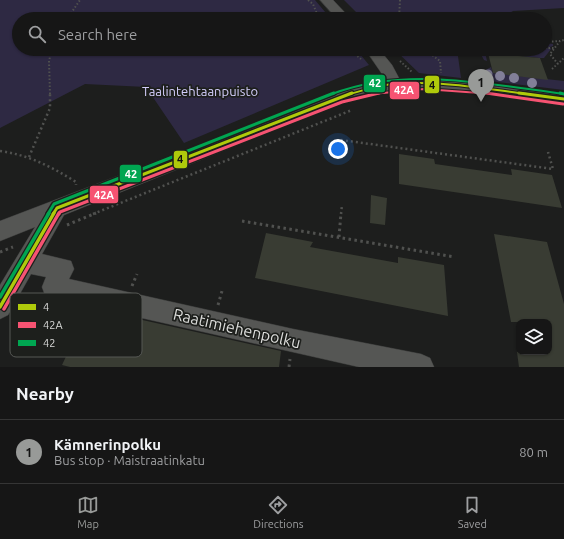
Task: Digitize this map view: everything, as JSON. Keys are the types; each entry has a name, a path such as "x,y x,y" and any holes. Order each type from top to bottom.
{"street":[{"path":"326,0 337,12"},
{"path":"369,56 387,69 395,85"},
{"path":"0,231 340,97 371,88 395,85 455,86 564,99"},
{"path":"0,307 21,254 43,235 67,204"},
{"name":"Raatimiehenpolku","path":"21,254 63,269 53,287 80,293"},
{"name":"Raatimiehenpolku","path":"142,307 293,341 421,367"}],"path":[{"path":"72,12 80,0"},
{"path":"308,0 313,4 316,12"},
{"path":"399,0 399,12"},
{"path":"552,42 564,40"},
{"path":"552,52 560,44 560,41"},
{"path":"29,157 50,108 49,61 50,56"},
{"path":"433,56 440,61 441,78"},
{"path":"552,56 558,64"},
{"path":"552,69 564,58"},
{"path":"43,235 354,109"},
{"path":"341,140 553,169 548,152"},
{"path":"0,151 20,153 52,167 76,182 67,204 75,222"},
{"path":"339,237 342,205"},
{"path":"242,221 454,257"},
{"path":"0,252 21,254"}],"green space":[{"name":"Taalintehtaanpuisto","path":"0,0 315,0 325,12 12,12 12,56 362,56 369,65 184,143 146,87 85,84 0,128"},
{"path":"344,0 564,0 564,8 511,12 356,12"},
{"path":"401,56 458,56 461,78 419,73"},
{"path":"482,56 486,56 487,61 484,60"},
{"path":"522,56 546,56 544,58"},
{"path":"491,67 493,73 564,81 564,90 473,79"}],"building":[{"path":"489,56 540,58 548,80 493,73"},
{"path":"399,154 434,159 435,164 512,175 511,169 552,175 562,208 399,184"},
{"path":"371,195 387,198 385,225 370,223"},
{"path":"266,233 313,242 310,247 398,263 398,257 444,265 448,316 255,278"},
{"path":"494,234 547,242 564,304 564,367 519,367 517,355 552,355 552,319 516,319 516,322 511,322"},
{"path":"142,320 281,351 279,367 70,367 62,365 66,357 142,357"}],"transit line":[{"name":"42","path":"0,297 54,204 338,92 366,85 423,79 451,80 508,86 564,94"},
{"name":"4","path":"57,208 340,97 378,86 417,84 468,87 564,99"},
{"name":"42A","path":"13,293 60,212 342,102 369,95 424,89 452,90 508,96 563,104"},
{"name":"4","path":"0,307 57,208"},
{"name":"42A","path":"4,309 10,299"}],"place":[{"name":"Kämnerinpolku","path":"481,102"}]}
